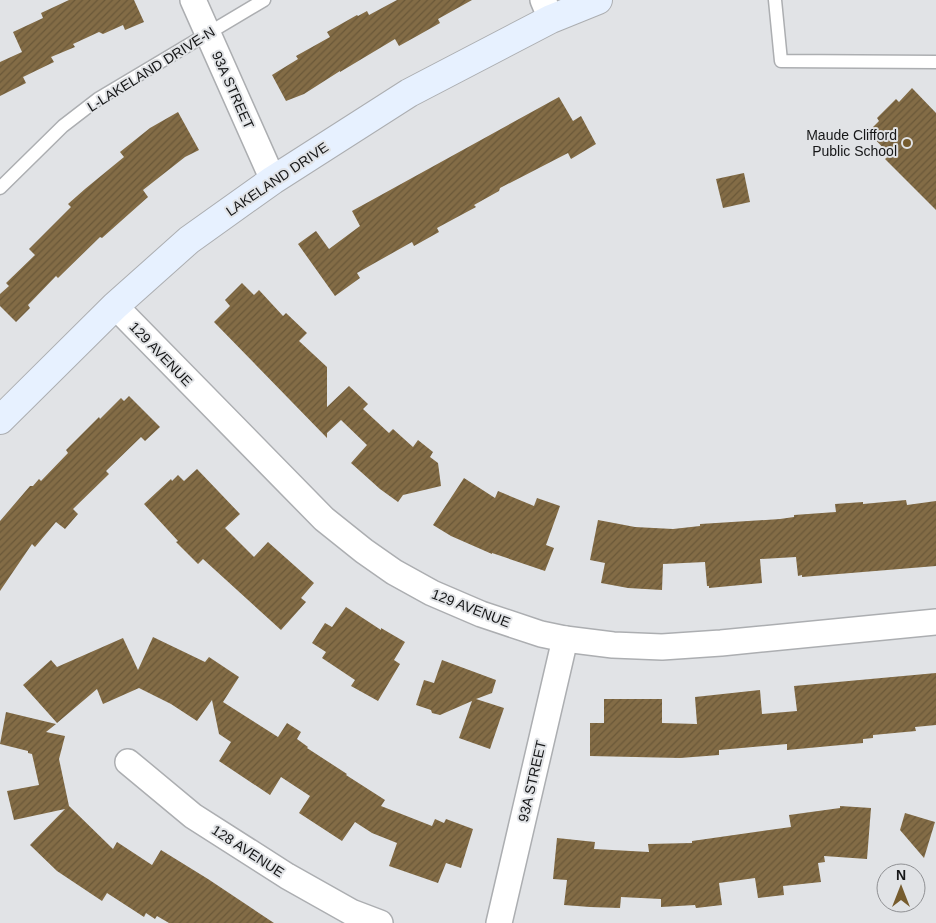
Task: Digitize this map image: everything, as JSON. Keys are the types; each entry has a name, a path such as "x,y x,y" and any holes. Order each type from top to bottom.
{"street":[{"name":"93A STREET","path":"193,0 273,180"},
{"name":"LAKELAND DRIVE","path":"0,420 115,306 189,240 273,180 408,93 547,9 598,0"},
{"name":"129 AVENUE","path":"115,306 324,519 394,572 432,593 481,614 541,634 565,639 613,645 662,647 936,622"},
{"name":"93A STREET","path":"499,923 565,639"},
{"name":"128 AVENUE","path":"128,762 193,816 287,876 351,912 380,923"}],"lane":[{"name":"L-LAKELAND DRIVE-N","path":"0,188 64,126 98,98 264,0"},
{"path":"775,0 781,61 936,62"}],"building":[{"path":"69,0 134,0 144,22 125,30 123,25 103,34 99,32 73,44 75,47 51,57 54,62 23,77 26,83 0,96 0,62 22,52 13,32 43,18 41,13"},
{"path":"397,0 472,0 438,19 440,23 399,46 395,39 304,94 286,101 272,75 298,59 296,56 330,37 327,32 357,15 367,11 369,15"},
{"name":"Maude Clifford Public School","path":"912,88 936,113 936,210 885,159 890,155 868,132 879,121 877,118 896,99 899,102"},
{"path":"559,97 573,121 581,116 596,144 571,159 568,153 500,188 499,191 474,205 476,207 437,228 439,232 414,246 412,242 357,273 360,278 335,296 298,244 316,231 329,249 360,226 352,211"},
{"path":"178,112 199,150 185,157 143,190 148,197 102,238 100,237 58,278 56,276 28,305 30,308 16,322 0,306 0,294 9,286 6,283 35,255 29,249 71,207 68,204 124,157 120,152 150,128"},
{"path":"744,173 750,202 723,208 716,179"},
{"path":"242,283 254,295 259,290 283,316 286,313 307,333 299,341 327,367 327,407 349,386 368,404 363,409 389,433 393,429 413,447 418,440 433,452 430,457 438,463 441,486 403,495 398,502 351,463 367,445 341,420 327,433 327,438 214,322 230,306 225,300"},
{"path":"129,396 160,427 145,441 141,437 106,471 109,474 73,509 78,514 65,529 56,522 35,547 32,544 0,591 0,521 30,486 33,486 39,479 41,481 68,453 66,450 99,417 100,419 121,398 124,401"},
{"path":"197,469 240,514 225,528 254,557 268,542 314,583 301,598 306,602 281,630 203,559 198,564 176,542 178,541 144,504 171,479 172,481 178,475 184,481"},
{"path":"464,478 495,498 498,491 534,506 537,498 560,506 546,545 554,548 545,571 492,554 451,536 433,525"},
{"path":"906,500 907,505 936,501 936,566 802,577 802,575 798,576 796,557 760,559 762,583 709,588 707,586 705,562 663,564 662,590 628,588 601,583 605,563 590,560 598,520 635,527 673,529 700,526 700,524 780,519 794,517 794,515 836,512 835,504 863,502 863,504"},
{"path":"346,607 381,630 381,628 405,642 394,660 400,664 378,701 351,686 355,680 322,658 326,652 312,643 325,623 332,627"},
{"path":"153,637 205,662 209,657 239,677 223,702 278,737 287,723 301,732 297,739 307,748 385,800 381,806 432,826 435,819 444,823 446,819 473,829 461,868 446,863 438,883 389,866 397,843 372,833 355,822 342,841 299,813 310,796 281,777 270,795 219,761 231,742 219,734 212,700 197,721 171,704 139,688 103,704 97,689 57,723 23,685 51,660 57,667 123,638 138,670"},
{"path":"442,660 496,680 492,693 476,699 504,708 490,749 459,738 472,701 440,715 416,705 424,680 434,683"},
{"path":"936,673 936,725 915,727 916,731 873,735 873,738 863,739 863,743 787,750 787,744 719,750 719,755 680,758 590,756 590,723 604,723 604,699 662,699 662,723 697,724 695,697 760,690 762,714 797,711 794,686"},
{"path":"6,712 56,724 46,732 65,736 59,759 69,806 113,849 117,842 152,865 161,850 274,923 169,923 157,916 155,919 146,913 144,917 107,893 102,901 57,871 30,845 65,809 14,820 7,791 39,785 32,754 28,753 28,751 0,744"},
{"path":"840,806 871,808 867,859 824,856 825,862 818,863 821,882 783,886 784,895 758,898 755,878 719,883 722,905 696,908 695,905 661,907 661,899 621,897 620,908 590,907 564,905 567,880 553,879 557,838 595,842 594,849 649,852 648,844 692,843 692,841 791,827 789,815 840,808"},
{"path":"905,813 935,822 924,858 900,830"}],"place":[{"name":"Maude Clifford Public School","path":"907,143"}]}
